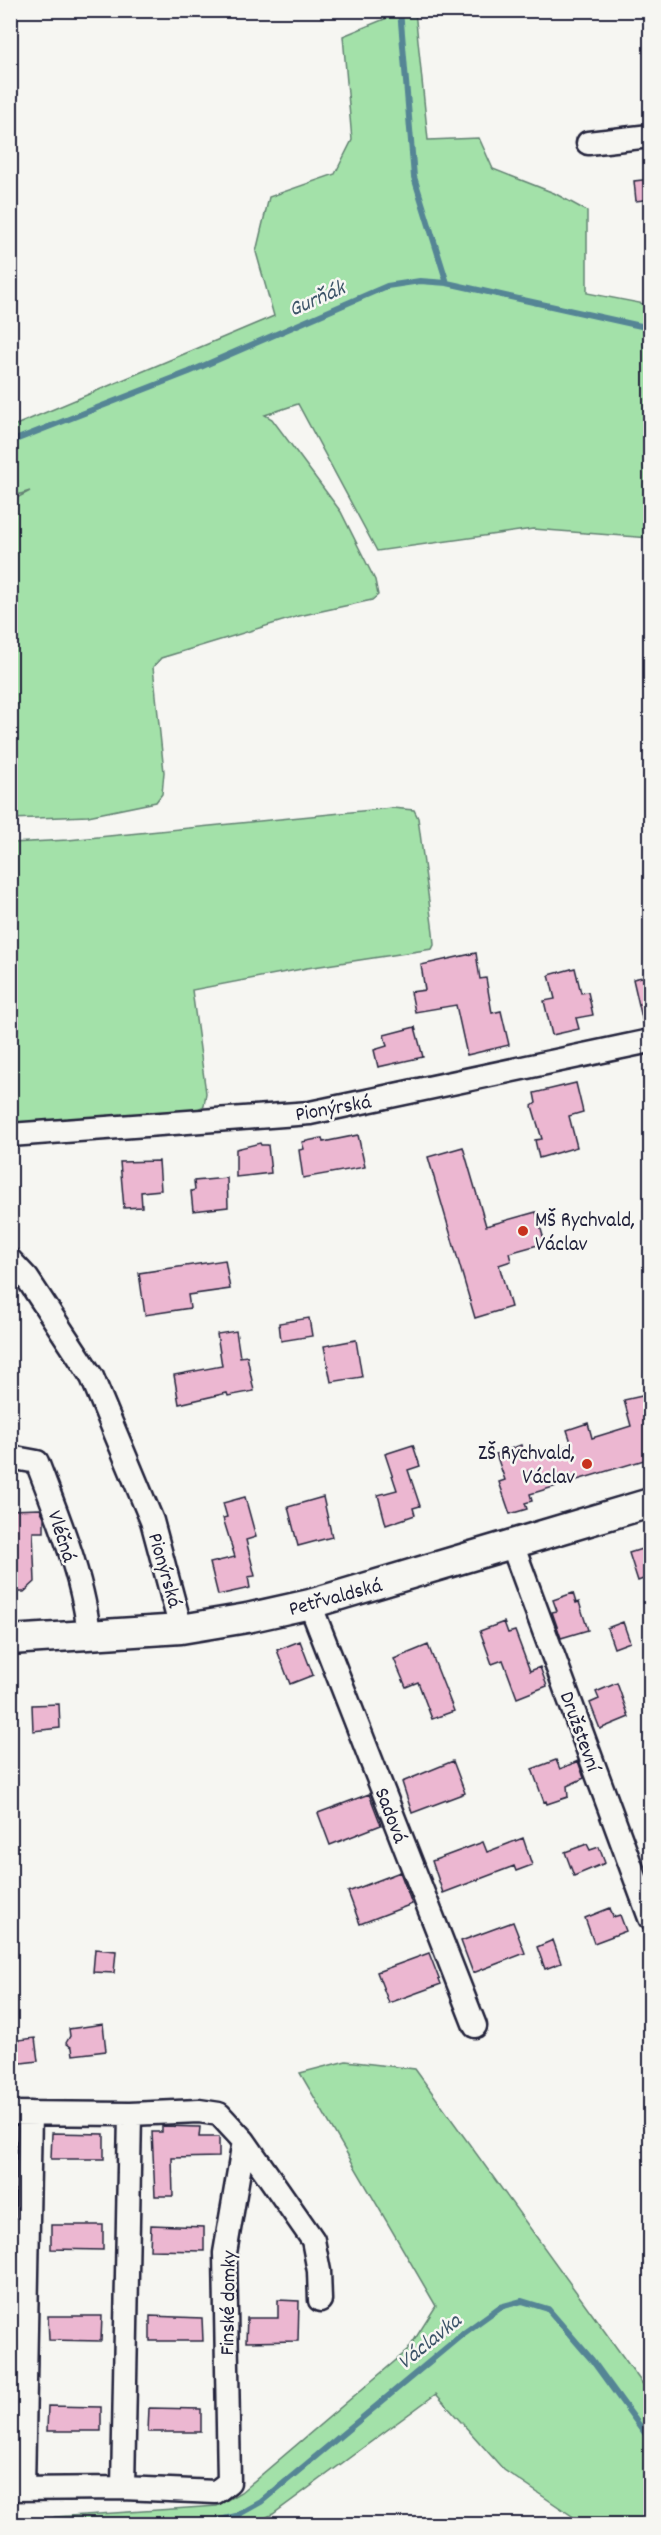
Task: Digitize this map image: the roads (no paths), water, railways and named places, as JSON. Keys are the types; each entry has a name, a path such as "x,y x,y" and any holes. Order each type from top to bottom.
{"street":[{"path":"588,143 651,136"},
{"name":"Pionýrská","path":"10,1135 310,1113 651,1041"},
{"name":"Pionýrská","path":"10,1260 27,1278 92,1377 152,1521 181,1629"},
{"name":"Vléčná","path":"10,1457 37,1462 56,1511 82,1593 89,1637"},
{"name":"Petřvaldská","path":"10,1640 89,1637 181,1629 248,1618 310,1604 651,1503"},
{"name":"Družstevní","path":"512,1544 651,1918"},
{"name":"Sadová","path":"310,1604 475,2026"},
{"name":"Finské domky","path":"199,2111 219,2114 244,2141 225,2253 229,2482 216,2492 123,2488 17,2489 20,2113 130,2114 199,2111"},
{"path":"123,2488 130,2114"},
{"path":"244,2141 313,2240 319,2271 320,2300"}],"waterway":[{"path":"400,10 414,177 447,283"},
{"name":"Gurňák","path":"10,442 189,372 387,286 420,281 447,283 650,328"},
{"name":"Václavka","path":"205,2524 236,2516 261,2502 464,2333 500,2307 522,2301 548,2309 592,2360 650,2440"}],"place":[{"name":"MŠ Rychvald, Václav","path":"523,1231"},
{"name":"ZŠ Rychvald, Václav","path":"587,1464"}]}
